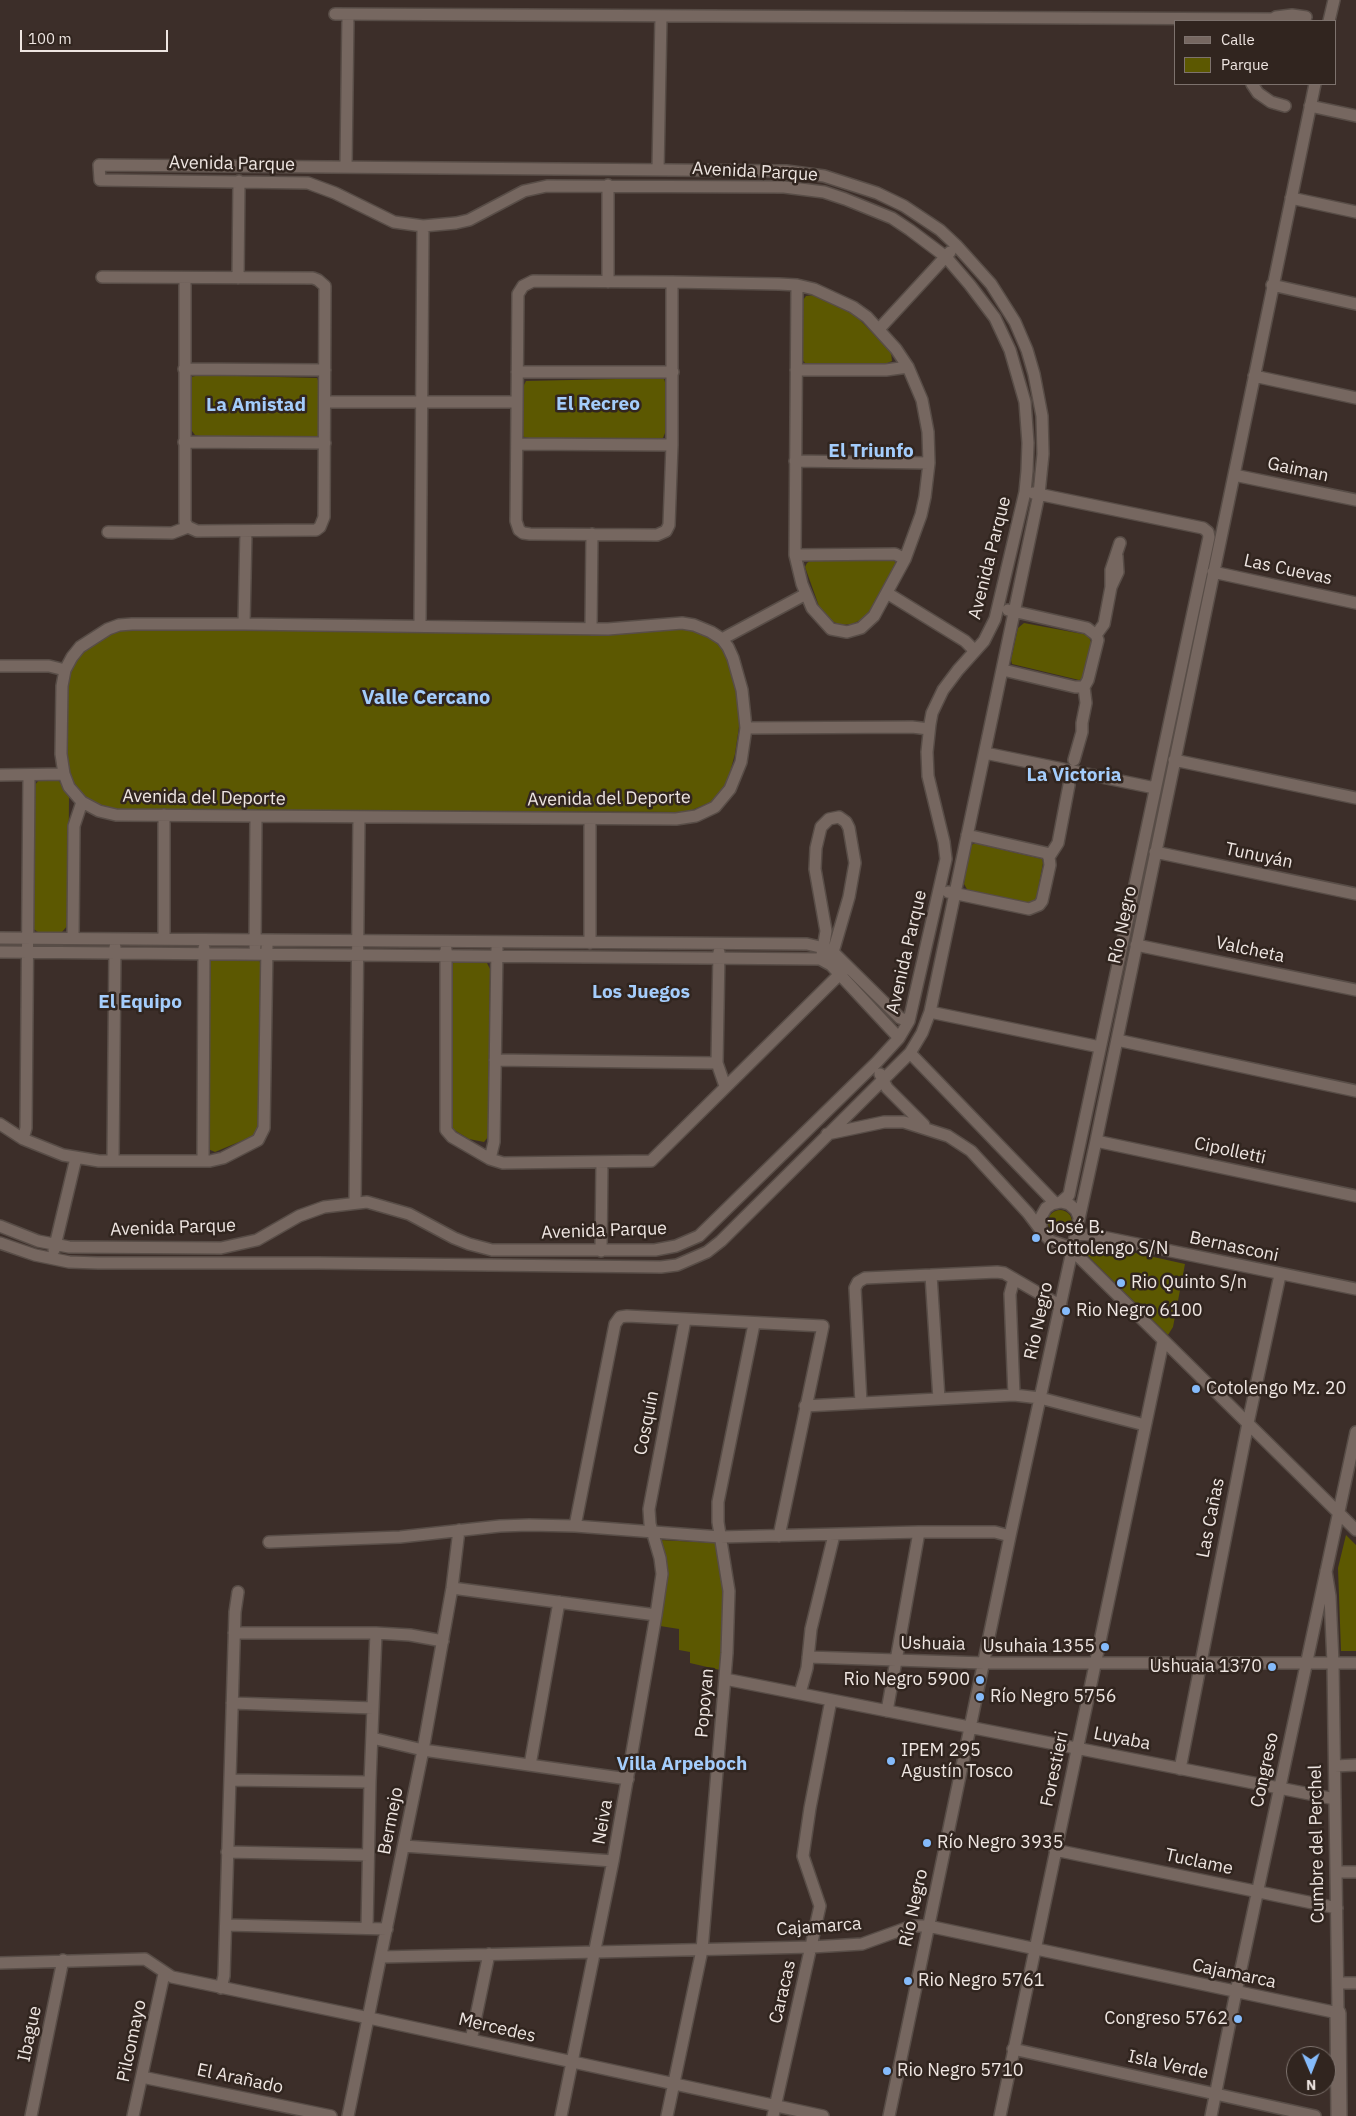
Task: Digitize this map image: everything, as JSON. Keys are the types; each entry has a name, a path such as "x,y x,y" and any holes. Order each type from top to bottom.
{"main road":[{"name":"Cumbre del Perchel","path":"1338,2013 1340,2116"}],"street":[{"path":"1329,20 1334,0"},
{"path":"335,14 1201,20 1271,20 1292,15 1306,17"},
{"path":"346,166 348,15"},
{"path":"658,170 661,16"},
{"path":"1253,85 1258,93 1270,102 1285,106"},
{"name":"Río Negro","path":"889,2116 1010,1536 1096,1141 1315,85"},
{"path":"1310,106 1356,116"},
{"name":"Avenida Parque","path":"0,1226 16,1234 55,1244 84,1248 234,1247 257,1240 310,1211 324,1206 355,1202 379,1205 409,1214 454,1238 483,1248 502,1250 601,1251 666,1249 699,1236 877,1062 899,1038 910,1022 946,852 928,776 926,752 932,713 943,690 992,628 999,608 1024,492 1028,443 1025,402 1016,366 995,318 946,257 892,218 872,208 824,192 784,187 559,185 524,191 481,215 456,224 423,226 394,222 335,193 308,183 100,180 99,164 769,170 824,176 877,193 904,206 940,230 956,245 991,284 1015,322 1034,374 1042,416 1043,454 1039,494 930,1012 922,1033 910,1053 721,1241 707,1252 677,1265 661,1267 318,1263 104,1263 52,1259 15,1250 0,1243"},
{"path":"308,165 308,183"},
{"path":"536,188 537,168"},
{"path":"238,278 239,181"},
{"path":"608,185 608,282"},
{"path":"1291,198 1356,212"},
{"path":"420,626 423,226"},
{"path":"879,329 956,245"},
{"path":"102,277 313,278 322,282 326,291 325,443 324,517 320,527 310,532 197,531 188,527 184,517 185,278"},
{"path":"672,282 672,445 670,519 666,531 657,535 530,534 519,530 516,521 518,294 523,286 533,281 672,282 797,285 826,293 867,317 879,329 908,367 926,416 929,463 921,514 905,559 868,623 861,628 847,632 831,629 812,608 795,555 797,285"},
{"path":"1272,286 1356,304"},
{"path":"796,370 886,370 908,367"},
{"path":"184,369 325,370"},
{"path":"517,372 673,372"},
{"path":"1254,376 1356,398"},
{"path":"325,402 517,402"},
{"path":"184,442 325,443"},
{"path":"517,444 672,445"},
{"path":"795,461 929,463"},
{"name":"Gaiman","path":"1234,475 1356,500"},
{"path":"1024,492 1039,494"},
{"name":"Río Negro","path":"1039,494 1203,528 1208,532 1209,537 1069,1195 1058,1203"},
{"path":"108,532 172,533 188,527"},
{"path":"244,624 246,531"},
{"path":"591,628 592,534"},
{"path":"1096,635 1104,624 1111,587 1111,570 1120,543"},
{"path":"795,555 895,554 905,559"},
{"name":"Las Cuevas","path":"1213,572 1356,603"},
{"path":"887,593 965,641 975,651"},
{"path":"722,639 806,594"},
{"path":"999,608 1087,628 1096,635 1098,640 1088,680 1084,687 1086,702 1082,723 1078,731 1074,760"},
{"name":"Avenida del Deporte","path":"682,623 703,628 722,639 728,646 742,690 746,728 741,762 730,789 724,799 706,812 686,818 590,819 108,814 90,808 69,787 64,774 61,754 62,686 65,670 80,647 108,629 118,625 132,624 420,626 591,628 682,623"},
{"path":"0,666 49,666 65,670"},
{"path":"1003,670 1075,687 1084,687"},
{"path":"746,728 912,727 929,729"},
{"path":"985,752 1155,788"},
{"path":"1174,760 1356,798"},
{"path":"0,775 64,774"},
{"path":"23,1139 26,1128 29,775"},
{"path":"939,891 1029,909 1035,908 1042,901 1050,864 1049,857 1058,843 1069,785"},
{"path":"73,938 74,826 82,802"},
{"path":"164,815 164,939"},
{"path":"255,953 256,816"},
{"path":"839,816 846,822 849,828 855,863 849,897 827,956 825,925 815,869 816,848 821,827 829,819 839,816"},
{"path":"355,1202 359,817"},
{"path":"590,819 590,943"},
{"path":"967,835 1040,851 1049,857"},
{"name":"Tunuyán","path":"1155,852 1356,894"},
{"path":"0,938 719,945 807,944 827,956 900,1018 910,1022"},
{"path":"113,1160 115,939"},
{"path":"203,1161 204,939"},
{"path":"0,1124 23,1139 63,1155 76,1158 203,1161 223,1158 258,1140 264,1133 267,940"},
{"path":"446,942 446,1130 452,1137 490,1159 503,1162 651,1161 844,970"},
{"path":"490,1159 494,1142 496,942"},
{"path":"719,945 717,1064 725,1086"},
{"name":"Valcheta","path":"1136,945 1356,990"},
{"path":"0,952 719,958 827,956"},
{"path":"844,970 899,1038"},
{"path":"930,1012 1100,1047"},
{"path":"1117,1040 1356,1090"},
{"path":"910,1053 1058,1203"},
{"path":"495,1060 717,1064"},
{"path":"877,1062 882,1080 897,1100 919,1122 929,1129"},
{"path":"826,1135 884,1122 904,1122 948,1136 970,1151 1028,1213 1051,1241 1069,1240 1076,1234"},
{"path":"797,1140 809,1152"},
{"name":"Cipolletti","path":"1096,1141 1356,1196"},
{"path":"52,1259 76,1158"},
{"path":"601,1251 602,1162"},
{"path":"1041,1231 1040,1217 1046,1208 1058,1203 1069,1204 1076,1210 1079,1217"},
{"name":"Bernasconi","path":"1076,1234 1093,1235 1280,1275 1356,1289"},
{"path":"1059,1242 1072,1251 1356,1530"},
{"path":"861,1404 855,1288 858,1282 865,1278 1004,1273 1060,1306"},
{"path":"932,1275 939,1399"},
{"name":"Las Cañas","path":"1180,1769 1248,1424 1280,1275"},
{"path":"1014,1279 1010,1294 1014,1395"},
{"path":"575,1526 616,1324 620,1317 823,1326 778,1536"},
{"name":"Cosquín","path":"654,1533 650,1524 649,1509 685,1320"},
{"name":"Popoyan","path":"667,2116 702,1950 725,1680 729,1591 720,1537 718,1502 754,1324"},
{"name":"Forestieri","path":"1000,2116 1163,1342"},
{"path":"805,1406 1014,1395 1040,1398 1145,1425"},
{"name":"Congreso","path":"1211,2116 1356,1432"},
{"path":"269,1542 400,1536 500,1526 575,1526 720,1537 919,1532 995,1532 1010,1536"},
{"name":"Bermejo","path":"348,2116 388,1929 423,1750 452,1588 459,1530"},
{"path":"887,1711 894,1661 919,1532"},
{"name":"Neiva","path":"561,2116 596,1954 656,1615 662,1574 654,1533"},
{"path":"800,1693 808,1657 811,1629 834,1535"},
{"name":"Cumbre del Perchel","path":"1326,1571 1330,1596 1333,1663 1338,2013"},
{"path":"452,1588 656,1615"},
{"path":"221,1988 224,1976 234,1633 238,1592"},
{"path":"530,1765 559,1602"},
{"path":"234,1633 376,1633 410,1635 443,1641"},
{"path":"367,1928 376,1633"},
{"name":"Ushuaia","path":"808,1657 984,1663 1201,1664 1356,1662"},
{"name":"Luyaba","path":"725,1680 800,1693 1335,1799"},
{"name":"Caracas","path":"774,2111 820,1906 803,1856 810,1808 831,1700"},
{"path":"232,1703 373,1708"},
{"path":"372,1738 423,1750 628,1779"},
{"path":"1335,1766 1356,1765"},
{"path":"230,1780 370,1782"},
{"path":"404,1846 613,1861"},
{"name":"Tuclame","path":"1055,1850 1337,1908"},
{"path":"227,1852 368,1855"},
{"path":"1336,1872 1356,1872"},
{"path":"226,1925 388,1929"},
{"name":"Cajamarca","path":"381,1958 812,1947 862,1944 912,1926 928,1926 1338,2013"},
{"path":"470,2040 489,1954"},
{"path":"0,1963 145,1959 164,1974"},
{"name":"Ibague","path":"30,2116 63,1960"},
{"name":"Mercedes","path":"164,1974 221,1988 674,2084 774,2111 823,2116"},
{"name":"Pilcomayo","path":"133,2116 164,1974"},
{"path":"1338,1983 1356,1983"},
{"name":"Isla Verde","path":"1013,2049 1315,2116"},
{"name":"El Arañado","path":"142,2077 331,2116"}],"green space":[{"path":"814,295 832,302 857,317 891,352 892,361 883,365 811,365 805,363 801,358 803,300 806,296"},
{"path":"198,375 317,378 319,383 318,436 195,435 192,431 190,381 192,377"},
{"path":"664,379 665,382 665,433 663,438 658,441 529,438 524,437 522,434 524,385 526,381"},
{"path":"889,558 894,560 896,564 869,613 861,620 852,624 841,625 829,620 820,609 805,567 807,563 811,560"},
{"path":"1024,623 1088,635 1092,644 1085,675 1082,679 1079,680 1012,664 1011,660 1018,628"},
{"path":"684,626 712,638 725,650 735,683 740,720 735,754 727,783 711,802 692,810 682,812 116,809 92,802 73,784 70,776 67,762 66,676 83,650 96,640 122,628"},
{"path":"39,780 59,781 69,796 68,925 62,932 39,933 31,927 34,786"},
{"path":"973,844 1042,859 1043,863 1036,900 1030,903 968,891 964,884 969,848"},
{"path":"215,957 259,960 262,967 260,1127 258,1134 215,1152 208,1149 208,963"},
{"path":"457,960 486,961 490,969 488,1137 484,1142 469,1139 451,1128 451,967"},
{"path":"1060,1210 1069,1213 1072,1222 1069,1231 1060,1234 1051,1231 1048,1222 1051,1213"},
{"path":"1086,1242 1185,1264 1173,1327 1168,1335 1086,1254 1082,1248 1083,1243"},
{"path":"1346,1535 1356,1545 1356,1651 1341,1651 1338,1568"},
{"path":"659,1540 717,1543 724,1604 720,1670 690,1663 690,1652 679,1650 679,1629 660,1626 667,1573 665,1555"}],"place":[{"name":"José B. Cottolengo S/N","path":"1036,1238"},
{"name":"Rio Quinto S/n","path":"1121,1283"},
{"name":"Rio Negro 6100","path":"1066,1311"},
{"name":"Cotolengo Mz. 20","path":"1196,1389"},
{"name":"Usuhaia 1355","path":"1105,1647"},
{"name":"Ushuaia 1370","path":"1272,1667"},
{"name":"Rio Negro 5900","path":"980,1680"},
{"name":"Río Negro 5756","path":"980,1697"},
{"name":"IPEM 295 Agustín Tosco","path":"891,1761"},
{"name":"Río Negro 3935","path":"927,1843"},
{"name":"Rio Negro 5761","path":"908,1981"},
{"name":"Congreso 5762","path":"1238,2019"},
{"name":"Rio Negro 5710","path":"887,2071"}],"district":[{"name":"El Recreo","path":"598,405"},
{"name":"La Amistad","path":"256,406"},
{"name":"El Triunfo","path":"871,452"},
{"name":"Valle Cercano","path":"426,698"},
{"name":"La Victoria","path":"1074,776"},
{"name":"Los Juegos","path":"641,993"},
{"name":"El Equipo","path":"140,1003"},
{"name":"Villa Arpeboch","path":"682,1765"}]}
